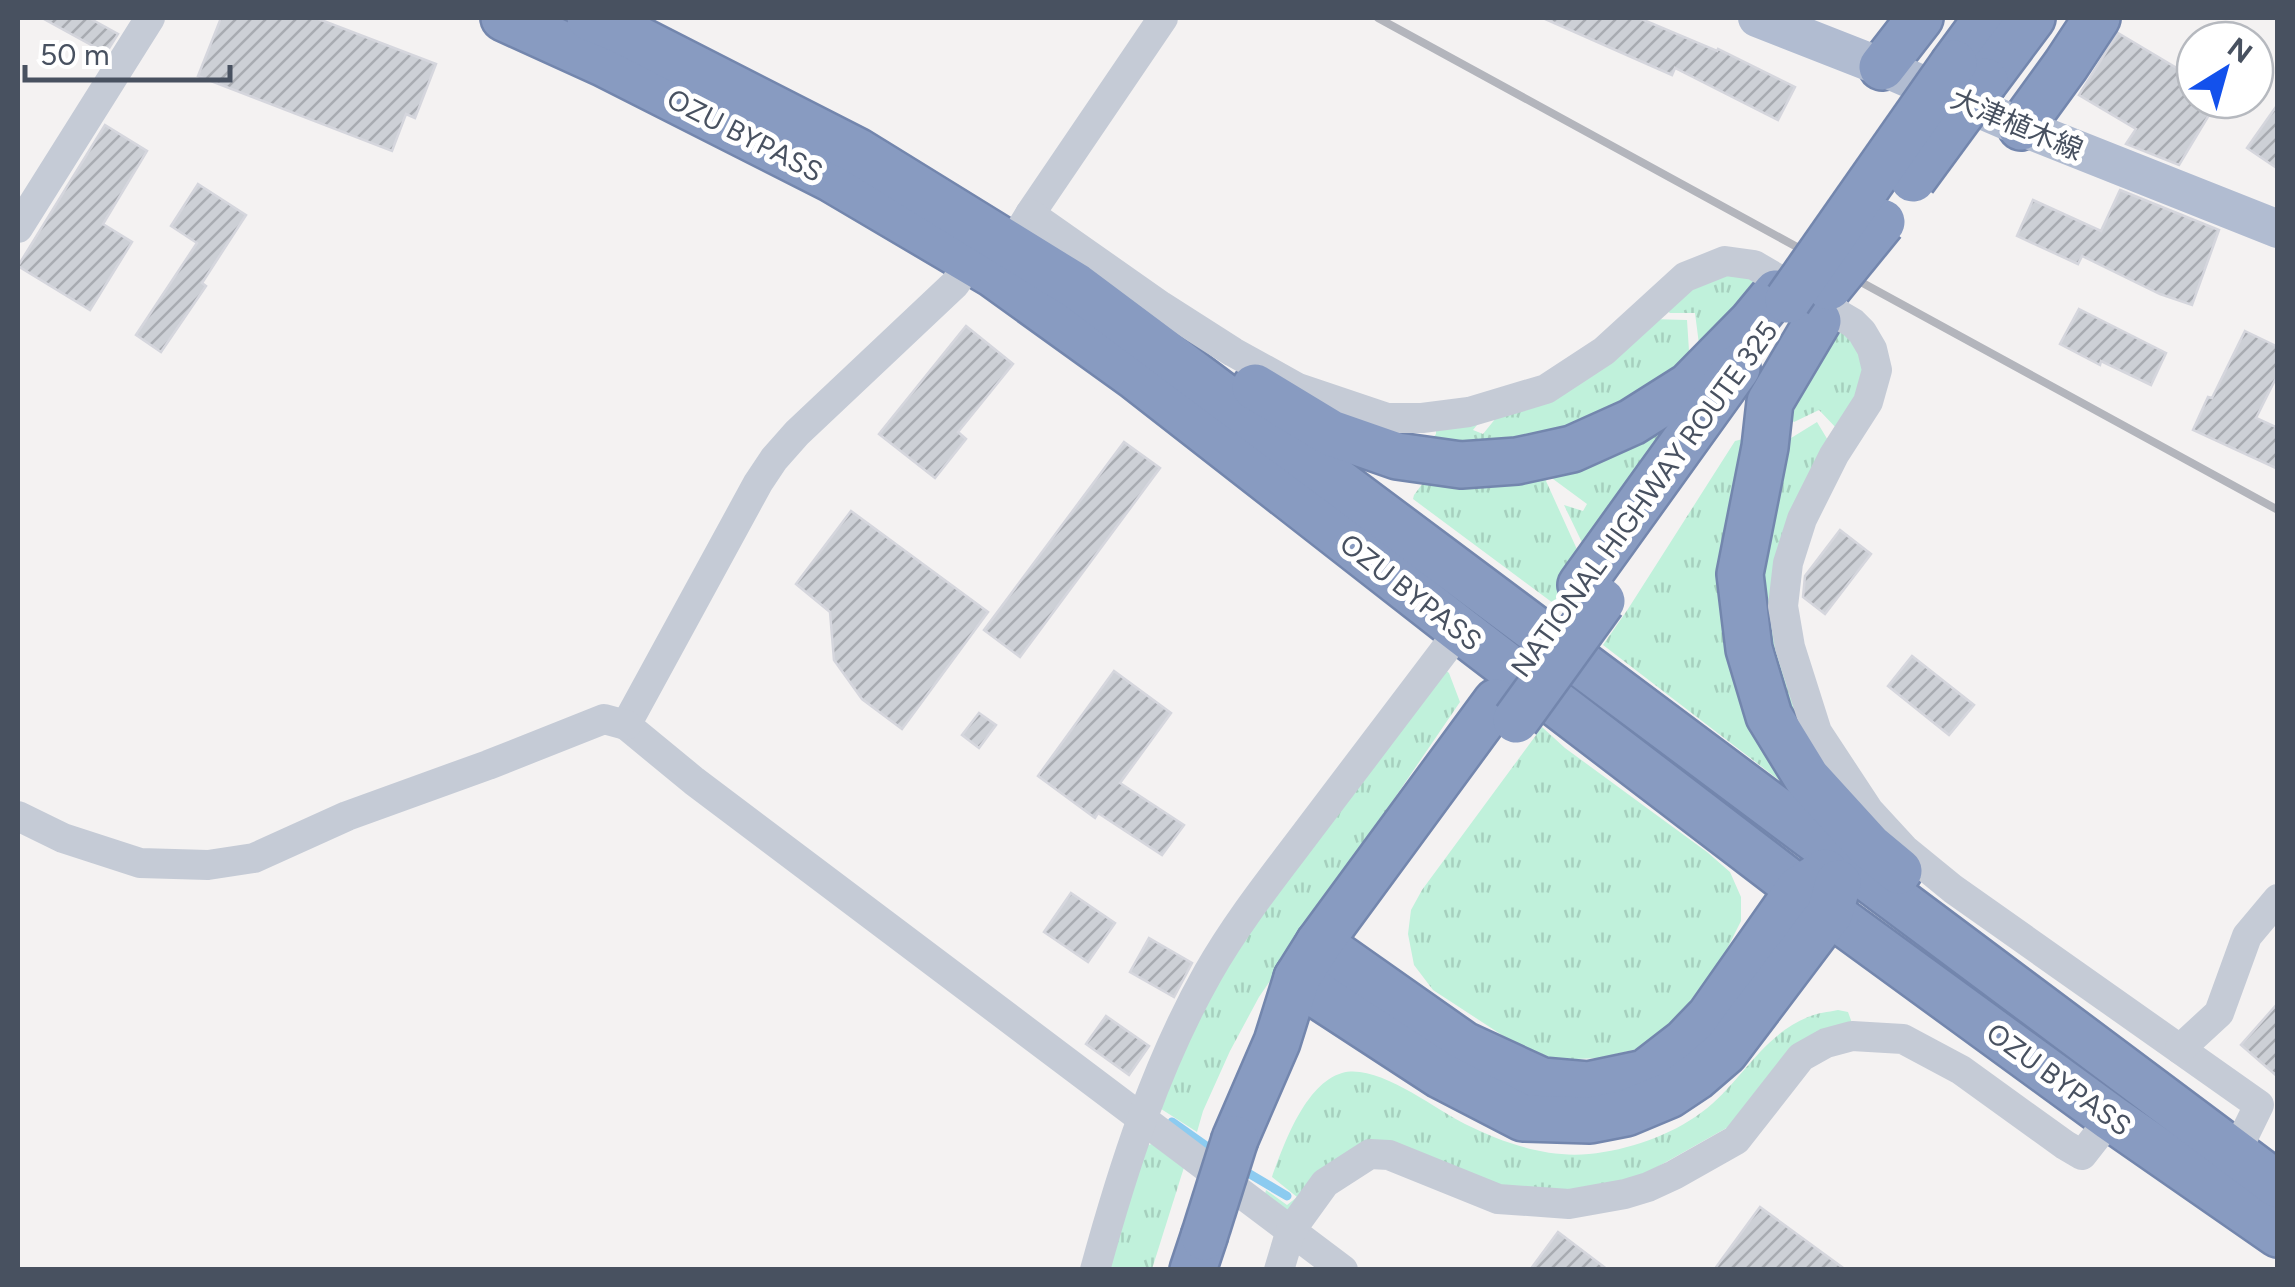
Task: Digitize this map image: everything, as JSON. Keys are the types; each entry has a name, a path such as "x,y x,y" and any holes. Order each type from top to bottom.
{"highway":[{"name":"OZU BYPASS","path":"504,18 603,63 832,179 1002,248 1076,286 2278,1185"},
{"name":"OZU BYPASS","path":"590,18 857,151 1002,248 1136,377 1460,630 1815,901 2110,1118 2278,1234"},
{"path":"1882,66 1920,18"},
{"name":"NATIONAL HIGHWAY ROUTE 325","path":"1970,72 1987,18"},
{"name":"NATIONAL HIGHWAY ROUTE 325","path":"1198,1253 1235,1139 1277,1042 1320,970 1591,593 1714,399 1797,307 1970,72 2032,18"},
{"path":"2020,127 2097,18"},
{"path":"1076,286 1132,304 1273,399 1331,433 1397,456 1461,465 1517,461 1572,449 1632,422 1689,386 1752,322 1797,307"},
{"path":"1797,307 1770,402 1740,574 1749,649 1769,716 1807,778 1869,846 1961,924 2112,1036 2136,1080"},
{"path":"1320,970 1464,1045 1542,1080 1588,1085 1644,1073 1684,1042 1815,901 1844,860"}],"main road":[{"name":"大津植木線","path":"1757,18 2278,230"}],"street":[{"path":"18,228 150,18"},
{"path":"626,725 774,459 955,284 1002,248 1163,18"},
{"path":"1002,248 1161,306 1298,388 1388,418 1469,412 1546,389 1604,351 1685,277 1725,261 1754,265 1853,323 1872,349 1878,370 1868,402 1834,455 1802,519 1788,563 1782,606 1790,647 1817,732 1870,811 1904,849 1953,889 2259,1105 2236,1154"},
{"path":"1096,1270 1142,1118 1165,1060 1208,973 1255,900 1460,630"},
{"path":"18,816 63,838 140,863 224,863 254,858 348,816 604,719 626,725 694,781 1343,1270"},
{"path":"2180,1049 2218,1012 2247,936 2278,899"},
{"path":"1279,1270 1291,1230 1325,1183 1370,1154 1389,1155 1498,1200 1569,1204 1648,1187 1736,1140 1801,1057 1826,1043 1852,1036 1903,1039 1960,1070 2082,1155 2110,1118"}],"green space":[{"path":"1715,273 1758,275 1700,352 1695,313 1667,311"},
{"path":"1651,319 1687,320 1690,366 1665,385 1540,438 1434,445 1436,430 1481,420 1473,430 1483,434 1500,413"},
{"path":"1842,328 1855,340 1867,382 1839,431 1819,410 1794,422 1790,419 1807,384"},
{"path":"1698,392 1590,559 1564,505 1583,511 1587,504 1549,476 1546,481 1585,567 1557,606 1413,499 1432,471"},
{"path":"1817,422 1829,442 1784,541 1807,731 1794,742 1753,614 1783,443"},
{"path":"1743,439 1750,443 1742,495 1792,790 1603,645 1735,441"},
{"path":"1443,668 1449,673 1460,702 1259,997 1230,1051 1197,1132 1158,1107 1162,1090 1231,958"},
{"path":"1542,727 1707,852 1730,872 1741,897 1741,921 1721,961 1678,1017 1641,1048 1600,1058 1551,1060 1508,1039 1433,990 1414,965 1408,934 1411,910 1422,890"},
{"path":"1838,1010 1848,1012 1852,1023 1746,1117 1620,1188 1503,1190 1401,1150 1286,1215 1263,1202 1266,1190 1287,1205 1297,1197 1272,1177 1307,1102 1329,1079 1342,1073 1356,1072 1389,1081 1465,1124 1510,1143 1557,1154 1589,1154 1648,1140 1690,1121 1716,1101 1777,1036 1808,1017"},
{"path":"1156,1142 1186,1161 1152,1269 1104,1270 1144,1147"}],"building":[{"path":"42,18 89,18 118,34 106,53"},
{"path":"221,18 316,18 436,64 415,118 406,114 392,151 198,76"},
{"path":"1543,18 1639,18 1718,49 1795,87 1778,120 1675,68 1672,75"},
{"path":"2118,33 2175,67 2175,120 2206,120 2179,165 2126,144 2136,129 2079,95"},
{"path":"2278,104 2278,169 2247,148 2267,120 2275,120"},
{"path":"105,125 147,151 103,224 132,242 90,310 18,266"},
{"path":"198,184 246,215 202,283 206,286 161,352 136,335 197,243 171,226"},
{"path":"2120,190 2219,230 2192,305 2082,256 2078,264 2017,236 2033,200 2101,231"},
{"path":"2079,309 2166,353 2151,385 2060,344"},
{"path":"966,326 1013,364 958,432 966,439 935,478 879,434"},
{"path":"2245,331 2278,347 2278,374 2256,418 2278,428 2278,469 2193,430"},
{"path":"1124,442 1160,468 1020,657 984,630"},
{"path":"851,511 988,612 902,729 862,699 834,660 830,612 796,584"},
{"path":"1840,530 1871,554 1825,614 1803,597 1805,576"},
{"path":"1912,656 1974,705 1949,735 1888,686"},
{"path":"1114,671 1171,713 1120,783 1184,825 1162,855 1098,813 1095,818 1038,776"},
{"path":"979,713 996,725 979,748 962,735"},
{"path":"1071,893 1115,923 1088,962 1044,932"},
{"path":"1149,938 1192,963 1174,997 1130,972"},
{"path":"2278,1003 2278,1077 2241,1045"},
{"path":"1106,1016 1149,1046 1129,1075 1086,1044"},
{"path":"1760,1207 1846,1270 1714,1270"},
{"path":"1558,1232 1608,1270 1530,1270"}],"waterway":[{"path":"1172,1122 1216,1153"},
{"path":"1238,1167 1287,1196"}],"railway":[{"path":"1378,18 2278,510"}]}
